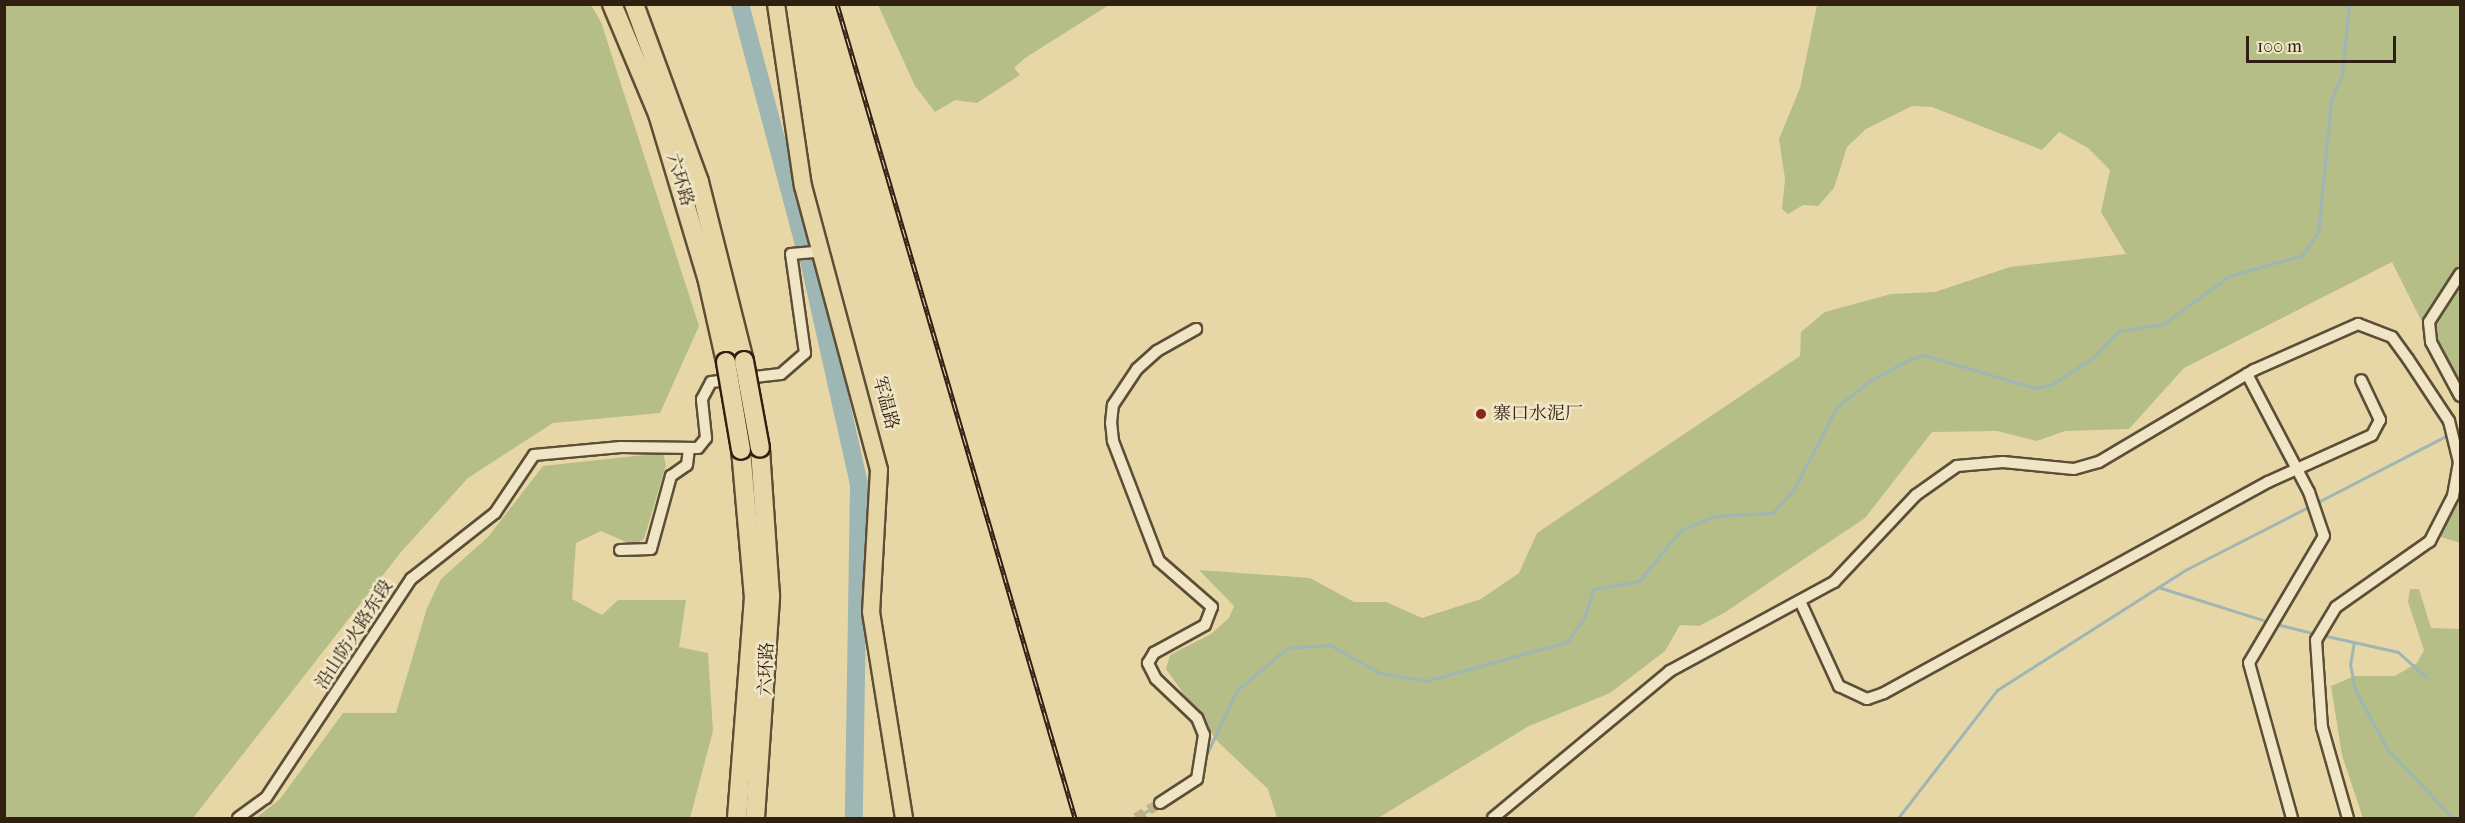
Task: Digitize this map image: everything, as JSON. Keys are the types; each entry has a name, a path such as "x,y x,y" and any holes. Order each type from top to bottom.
{"highway":[{"name":"六环路","path":"612,4 665,135 760,448 770,596 755,819"},
{"name":"六环路","path":"634,4 699,182 735,362 754,598 737,819"}],"main road":[{"name":"军温路","path":"776,4 795,146 879,470 871,612 904,819"}],"street":[{"path":"620,550 651,549 671,476 687,465 689,448 698,448 706,438 702,399 711,382 781,374 804,353 791,254 823,251"},
{"path":"2460,274 2430,322 2431,342 2460,396"},
{"path":"1493,819 1670,671 1800,601 1856,565 1916,495 1957,466 2002,462 2074,469 2099,462 2247,374 2358,324 2378,328 2392,337 2450,423 2457,440 2457,483 2430,541 2336,607 2318,634 2322,727 2348,819"},
{"path":"1160,803 1197,779 1204,735 1197,718 1156,679 1148,663 1154,653 1204,625 1212,607 1159,561 1113,441 1111,423 1122,386 1156,351 1196,329"},
{"path":"2247,374 2309,492 2319,514 2324,536 2264,631 2249,663 2292,819"},
{"path":"1800,601 1839,687 1867,699 2297,469 2380,428 2361,380"},
{"name":"沿山防火路东段","path":"238,819 267,798 411,579 495,513 534,455 621,447 689,448"}],"green space":[{"path":"5,4 591,5 601,22 699,326 660,413 553,423 468,478 401,552 193,818 5,818"},
{"path":"878,5 1109,5 1025,58 1014,68 1020,75 977,103 955,100 935,112 915,86"},
{"path":"1817,5 2460,5 2460,407 2430,354 2423,324 2392,262 2184,368 2129,429 2065,431 2037,441 1997,431 1932,432 1865,518 1724,613 1699,626 1680,625 1665,651 1610,693 1529,726 1378,818 1277,818 1268,789 1218,742 1166,669 1170,655 1211,634 1229,618 1234,606 1199,570 1310,578 1354,602 1386,602 1422,618 1481,599 1519,573 1537,533 1800,356 1801,332 1825,312 1891,294 1935,292 2010,267 2126,254 2101,212 2110,170 2088,148 2059,132 2042,150 1932,107 1912,106 1866,129 1847,147 1834,188 1818,206 1803,205 1788,214 1782,209 1785,179 1779,139 1800,88"},
{"path":"663,453 666,465 644,539 633,545 601,531 576,543 572,599 602,615 618,600 686,600 679,647 708,653 713,731 690,818 256,818 280,799 343,713 396,713 427,608 441,579 488,537 543,466"},
{"path":"2460,501 2460,543 2429,533 2441,521"},
{"path":"2410,589 2419,589 2431,628 2460,629 2460,818 2363,818 2342,755 2331,686 2355,676 2395,676 2417,663 2424,650 2408,602"}],"waterway":[{"path":"740,4 804,244"},
{"path":"1203,762 1236,691 1287,648 1330,645 1380,673 1426,681 1567,642 1585,616 1593,589 1639,581 1681,530 1714,516 1772,513 1794,489 1837,407 1868,382 1908,360 1924,355 2035,388 2052,384 2093,358 2119,331 2163,324 2229,276 2302,255 2318,233 2331,100 2342,74 2349,4"},
{"path":"808,256 859,485 854,818"},
{"path":"2316,503 2448,435"},
{"path":"1898,818 1997,690 2187,569 2310,506"},
{"path":"2158,587 2269,622"},
{"path":"2276,624 2316,634"},
{"path":"2322,635 2398,652 2426,677"},
{"path":"2354,642 2350,664 2355,690 2388,750 2453,818"},
{"path":"1136,818 1159,803"}],"tunnel":[{"path":"1136,818 1160,803"}],"railway":[{"path":"837,4 1075,818"}],"place":[{"name":"寨口水泥厂","path":"1481,414"}]}
